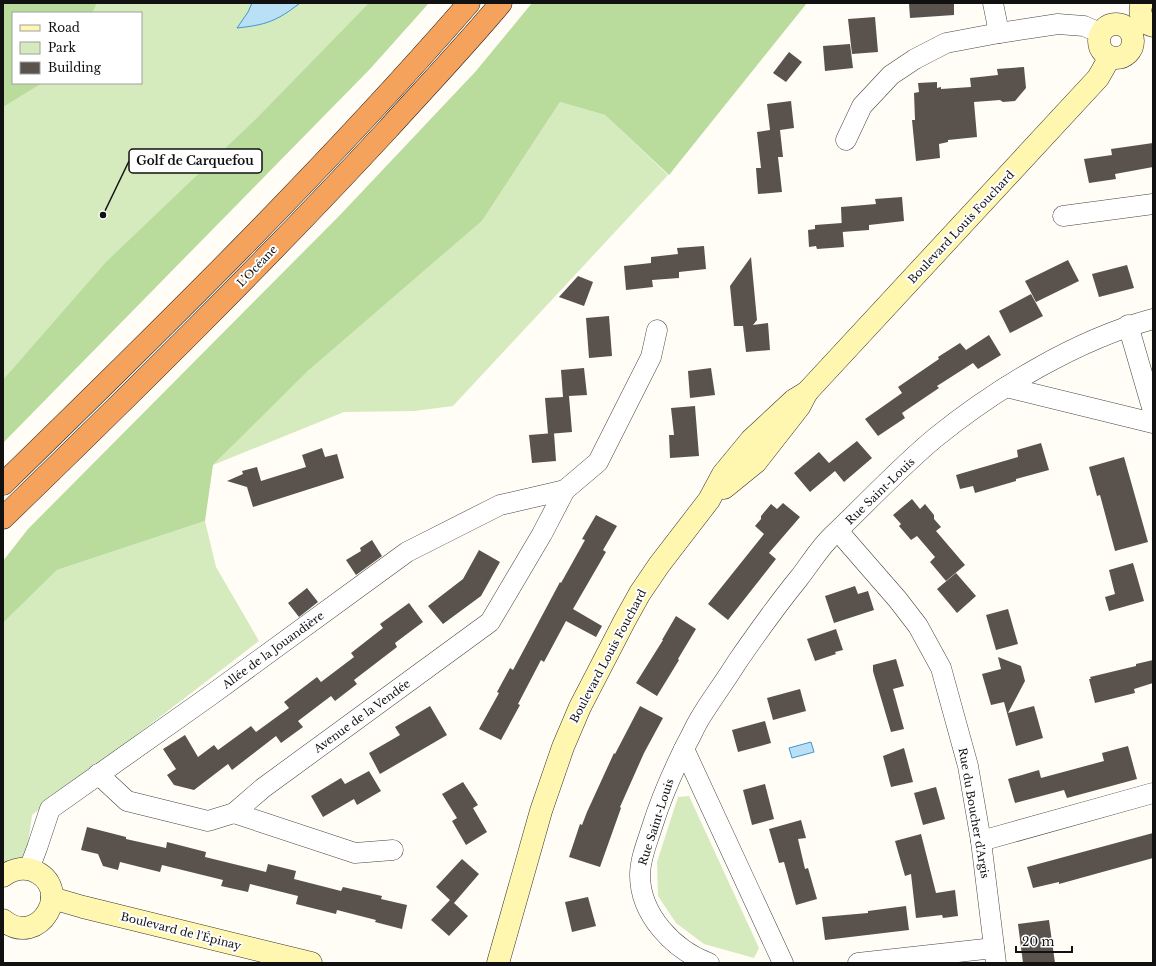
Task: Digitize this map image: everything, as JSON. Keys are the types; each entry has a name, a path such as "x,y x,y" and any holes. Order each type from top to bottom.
{"highway":[{"path":"3,484 134,356 261,228 387,96 469,3"},
{"name":"L’Océane","path":"3,518 196,328 310,212 432,81 501,3"}],"main road":[{"path":"1119,24 1127,14 1141,5"},
{"path":"1141,5 1140,13 1142,18 1145,23 1153,26"},
{"path":"1119,24 1129,29 1132,33 1134,44 1132,49 1125,56 1120,58 1110,57 1101,50 1099,45 1100,34 1108,25 1119,24"},
{"path":"1134,44 1145,38 1153,30"},
{"name":"Boulevard Louis Fouchard","path":"498,963 550,783 571,727 594,678 640,593 659,565 709,500 723,474 748,444 794,400 807,392 1098,78 1110,57"},
{"path":"3,876 12,870 20,868 29,869 38,873 46,880 50,888 52,898 50,908 45,917 37,924 28,928 17,928 3,920"},
{"name":"Boulevard de l'Épinay","path":"52,898 311,963"},
{"name":"Boulevard Louis Fouchard","path":"510,919 512,963"}],"street":[{"path":"993,3 999,33"},
{"path":"846,140 862,106 891,75 915,59 946,43 1058,24 1084,26 1100,34"},
{"path":"1063,216 1153,204"},
{"name":"Rue Saint-Louis","path":"709,963 686,952 671,940 656,922 647,906 642,890 640,877 641,862 669,779 701,716 772,611 832,536 889,480 935,439 974,409 1006,387 1057,357 1128,326 1153,319"},
{"path":"1128,326 1153,411"},
{"path":"565,490 598,462 651,357 656,330"},
{"path":"1006,387 1153,423"},
{"name":"Allée de la Jouandière","path":"29,869 50,809 211,696 407,552 500,505 565,490"},
{"name":"Avenue de la Vendée","path":"98,774 127,801 208,821 234,813 263,788 490,622 542,534 565,490"},
{"name":"Rue du Boucher d'Argis","path":"838,531 898,600 918,626 941,668 968,766 981,841 996,956"},
{"path":"684,749 783,963"},
{"path":"981,841 1153,793"},
{"path":"234,813 355,853 393,850"},
{"path":"858,963 996,956"}],"green space":[{"path":"3,3 406,3 3,416"},
{"path":"3,3 97,3 92,12 12,12 12,84 40,84 3,107"},
{"path":"369,3 429,3 370,69 3,443 3,380 106,262 256,119"},
{"path":"532,3 807,3 669,175 605,115 560,102 482,221 309,370 213,465 205,521 57,570 3,623 3,561 28,529 341,214 476,71"},
{"path":"560,102 605,115 668,175 453,406 414,411 344,412 213,465 309,370 482,221"},
{"path":"205,521 216,567 259,641 32,815 26,860 3,865 3,623 57,570"},
{"path":"689,796 759,948 754,958 704,944 676,923 658,896 657,862 678,797"}],"water":[{"path":"252,3 300,3 285,14 264,24 237,28 248,12"},
{"path":"811,742 814,752 792,758 789,748"}],"building":[{"path":"909,3 954,3 954,15 910,18"},
{"path":"875,17 878,52 852,54 848,19"},
{"path":"850,44 853,68 825,71 823,46"},
{"path":"789,52 802,62 786,82 773,73"},
{"path":"1024,67 1026,88 1015,101 1003,102 1000,100 974,102 977,137 948,140 948,142 939,144 940,158 916,161 912,120 915,120 914,93 919,92 918,83 937,82 937,88 941,87 941,89 971,87 970,78 998,75 997,69"},
{"path":"791,101 794,128 780,130 783,157 778,157 782,192 758,194 756,168 761,168 757,132 770,130 767,104"},
{"path":"1153,143 1153,167 1115,174 1116,179 1089,183 1084,159 1112,155 1111,149"},
{"path":"902,197 904,221 869,225 869,230 842,232 841,207 876,204 875,199"},
{"path":"842,223 844,247 817,249 816,246 809,247 808,230 815,229 815,225"},
{"path":"704,246 706,269 679,272 679,278 652,280 653,287 626,290 624,266 651,263 651,257 678,254 677,248"},
{"path":"751,257 757,320 753,325 768,323 770,350 746,352 743,326 734,326 730,286"},
{"path":"1068,260 1079,281 1036,302 1025,281"},
{"path":"1127,265 1134,288 1099,297 1092,274"},
{"path":"578,276 593,282 584,306 559,297"},
{"path":"1031,294 1043,316 1010,333 999,311"},
{"path":"609,316 612,356 589,358 586,318"},
{"path":"989,335 1001,355 978,369 973,363 937,386 939,388 902,413 905,418 878,436 865,419 902,393 898,387 939,359 938,357 960,343 966,350"},
{"path":"584,368 587,395 569,396 572,432 548,434 545,398 563,397 561,370"},
{"path":"711,368 715,395 690,398 688,371"},
{"path":"695,406 699,456 670,458 669,435 674,435 671,408"},
{"path":"554,433 556,461 532,463 529,435"},
{"path":"857,441 872,458 844,482 835,471 810,492 794,473 819,452 829,463"},
{"path":"1041,443 1049,470 1016,479 1016,481 975,493 973,486 960,489 956,475 1018,457 1017,450"},
{"path":"322,448 325,457 337,454 344,478 253,507 247,487 227,481 243,474 242,471 257,467 261,481 306,467 302,455"},
{"path":"1124,457 1148,542 1115,551 1100,495 1097,496 1089,467"},
{"path":"912,499 920,509 925,504 934,515 934,519 941,527 936,531 965,565 946,581 930,562 935,557 917,536 911,540 899,526 901,524 893,515"},
{"path":"783,503 800,517 769,553 776,559 728,620 708,604 764,534 755,526 761,519 761,516 771,504 777,509"},
{"path":"596,515 617,526 603,550 606,552 573,609 602,626 596,637 566,621 544,662 541,660 518,704 520,705 501,740 479,729 499,693 497,692 510,668 513,670 560,582 561,583 585,540 582,539"},
{"path":"372,540 382,556 356,575 346,560 361,551 360,548"},
{"path":"479,550 500,562 481,596 443,624 428,606 463,579"},
{"path":"1133,563 1144,601 1109,611 1105,597 1115,594 1109,570"},
{"path":"956,573 976,596 957,613 937,589"},
{"path":"855,586 858,594 868,591 874,610 834,623 825,596"},
{"path":"307,588 318,602 299,617 288,603"},
{"path":"409,603 423,622 395,643 397,647 354,680 357,684 335,701 331,696 298,721 303,727 281,743 276,736 232,770 228,764 194,790 174,785 167,775 176,769 163,749 185,735 198,757 214,745 218,750 251,726 256,732 289,708 284,702 317,677 321,682 354,657 351,653 383,628 380,624"},
{"path":"1008,609 1018,644 996,650 986,615"},
{"path":"676,616 696,629 657,696 636,683"},
{"path":"836,629 843,650 815,661 807,639"},
{"path":"998,657 1021,666 1025,681 1008,713 1034,706 1043,738 1016,746 1004,702 991,705 982,674 1001,669"},
{"path":"896,659 904,686 893,689 904,729 891,732 873,671 873,665"},
{"path":"1153,660 1153,683 1134,689 1135,693 1095,703 1089,679 1091,679 1090,677 1136,666 1136,664"},
{"path":"800,689 806,711 773,720 767,698"},
{"path":"430,706 447,735 380,774 369,753 400,735 395,727"},
{"path":"640,706 663,718 644,753 620,807 621,808 600,867 569,857 580,824 582,825 614,753 615,754"},
{"path":"765,721 771,743 738,752 732,730"},
{"path":"1128,746 1137,779 1067,798 1064,790 1015,803 1008,779 1039,770 1041,778 1104,761 1102,753"},
{"path":"904,748 913,782 891,787 883,756"},
{"path":"369,771 381,791 357,805 354,799 323,817 311,796 341,778 345,784"},
{"path":"463,782 478,805 473,808 487,832 466,845 452,821 457,818 442,794"},
{"path":"765,784 774,819 752,825 743,790"},
{"path":"936,787 945,819 923,825 914,793"},
{"path":"801,820 806,838 798,839 805,869 808,868 817,899 796,905 784,862 779,863 769,829"},
{"path":"87,827 126,837 126,839 166,848 167,842 206,852 205,857 266,872 268,864 296,871 294,879 341,891 343,887 382,896 381,899 407,905 402,929 375,922 376,920 337,910 336,914 296,904 298,896 250,884 248,892 221,886 223,880 162,865 160,872 120,862 118,870 103,866 98,854 81,850"},
{"path":"1153,833 1153,858 1059,884 1059,882 1033,888 1027,867"},
{"path":"921,834 936,893 955,890 958,916 943,918 942,915 916,918 911,874 905,876 895,841"},
{"path":"462,859 479,874 454,903 468,916 449,936 431,920 450,900 436,887"},
{"path":"588,897 596,926 572,932 565,902"},
{"path":"906,906 909,930 825,940 822,917 868,913 868,911"},
{"path":"1049,920 1055,963 1023,963 1018,924"}],"place":[{"name":"Golf de Carquefou","path":"103,215"}]}
